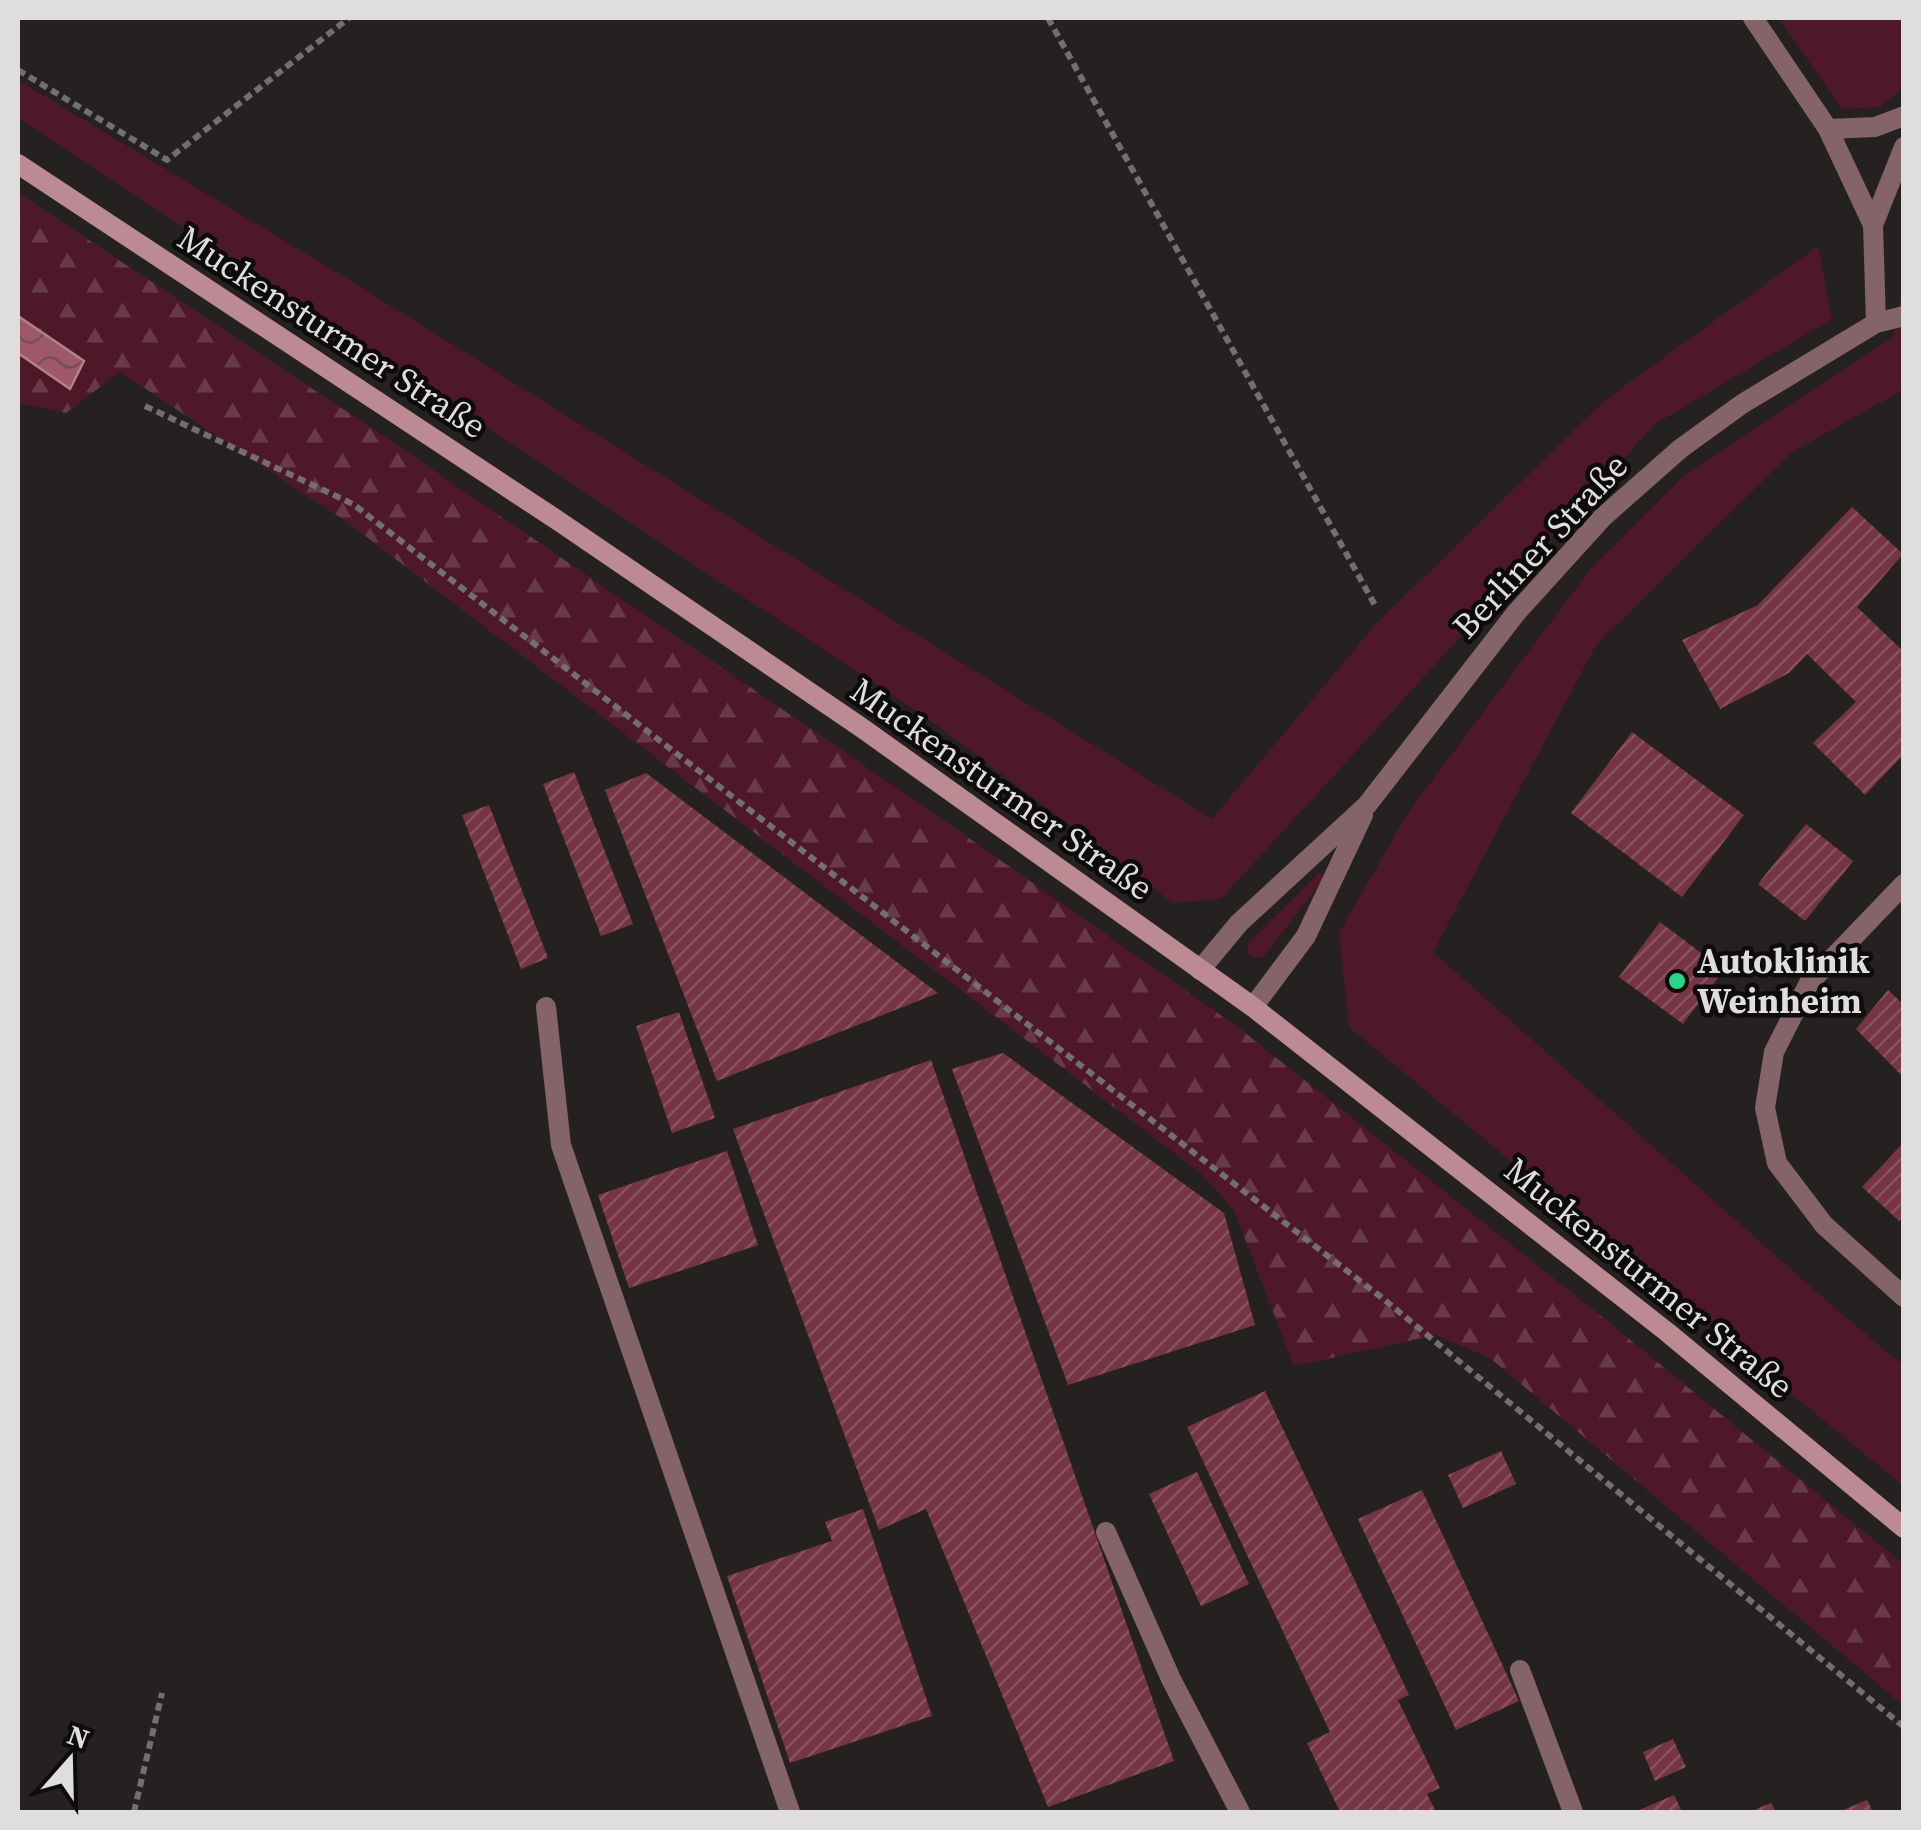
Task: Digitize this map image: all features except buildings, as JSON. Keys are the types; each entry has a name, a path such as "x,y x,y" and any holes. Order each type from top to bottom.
{"main road":[{"name":"Muckensturmer Straße","path":"18,164 545,511 862,728 1253,1008 1652,1320 1904,1528"}],"street":[{"path":"1754,18 1828,129 1873,225 1876,322"},
{"path":"1828,129 1875,127 1904,116"},
{"path":"1873,225 1904,147"},
{"name":"Berliner Straße","path":"1200,970 1238,923 1367,805 1516,613 1602,517 1680,449 1742,404 1876,322 1904,316"},
{"name":"Berliner Straße","path":"1253,1008 1306,936 1367,805"},
{"path":"1904,884 1809,983 1774,1052 1765,1108 1777,1163 1824,1225 1904,1297"},
{"path":"546,1007 561,1145 790,1812"},
{"path":"1106,1532 1170,1679 1240,1812"},
{"path":"1520,1670 1573,1812"}],"path":[{"path":"18,70 167,160 349,18"},
{"path":"1048,18 1376,607"},
{"path":"145,406 353,504 1381,1297 1904,1726"},
{"path":"134,1812 162,1693"}],"green space":[{"path":"1779,18 1903,18 1903,88 1880,107 1842,109"},
{"path":"18,80 356,284 1212,819 1376,624 1605,400 1818,246 1832,319 1655,424 1221,899 1173,903 928,719 18,118"},
{"path":"18,193 385,437 1239,1028 1606,1320 1903,1564 1903,1705 1490,1358 1436,1335 1294,1366 1234,1210 1203,1175 347,522 120,372 66,413 18,403"},
{"path":"1903,284 1903,390 1792,452 1596,645 1433,952 1903,1365 1903,1486 1349,1027 1339,933 1409,811 1593,566 1685,475 1894,336"},
{"path":"1320,872 1324,876 1322,881 1263,957 1254,958 1247,952 1248,943"}],"water":[{"path":"18,316 84,361 70,389 18,353"}],"place":[{"name":"Autoklinik Weinheim","path":"1677,981"}]}
